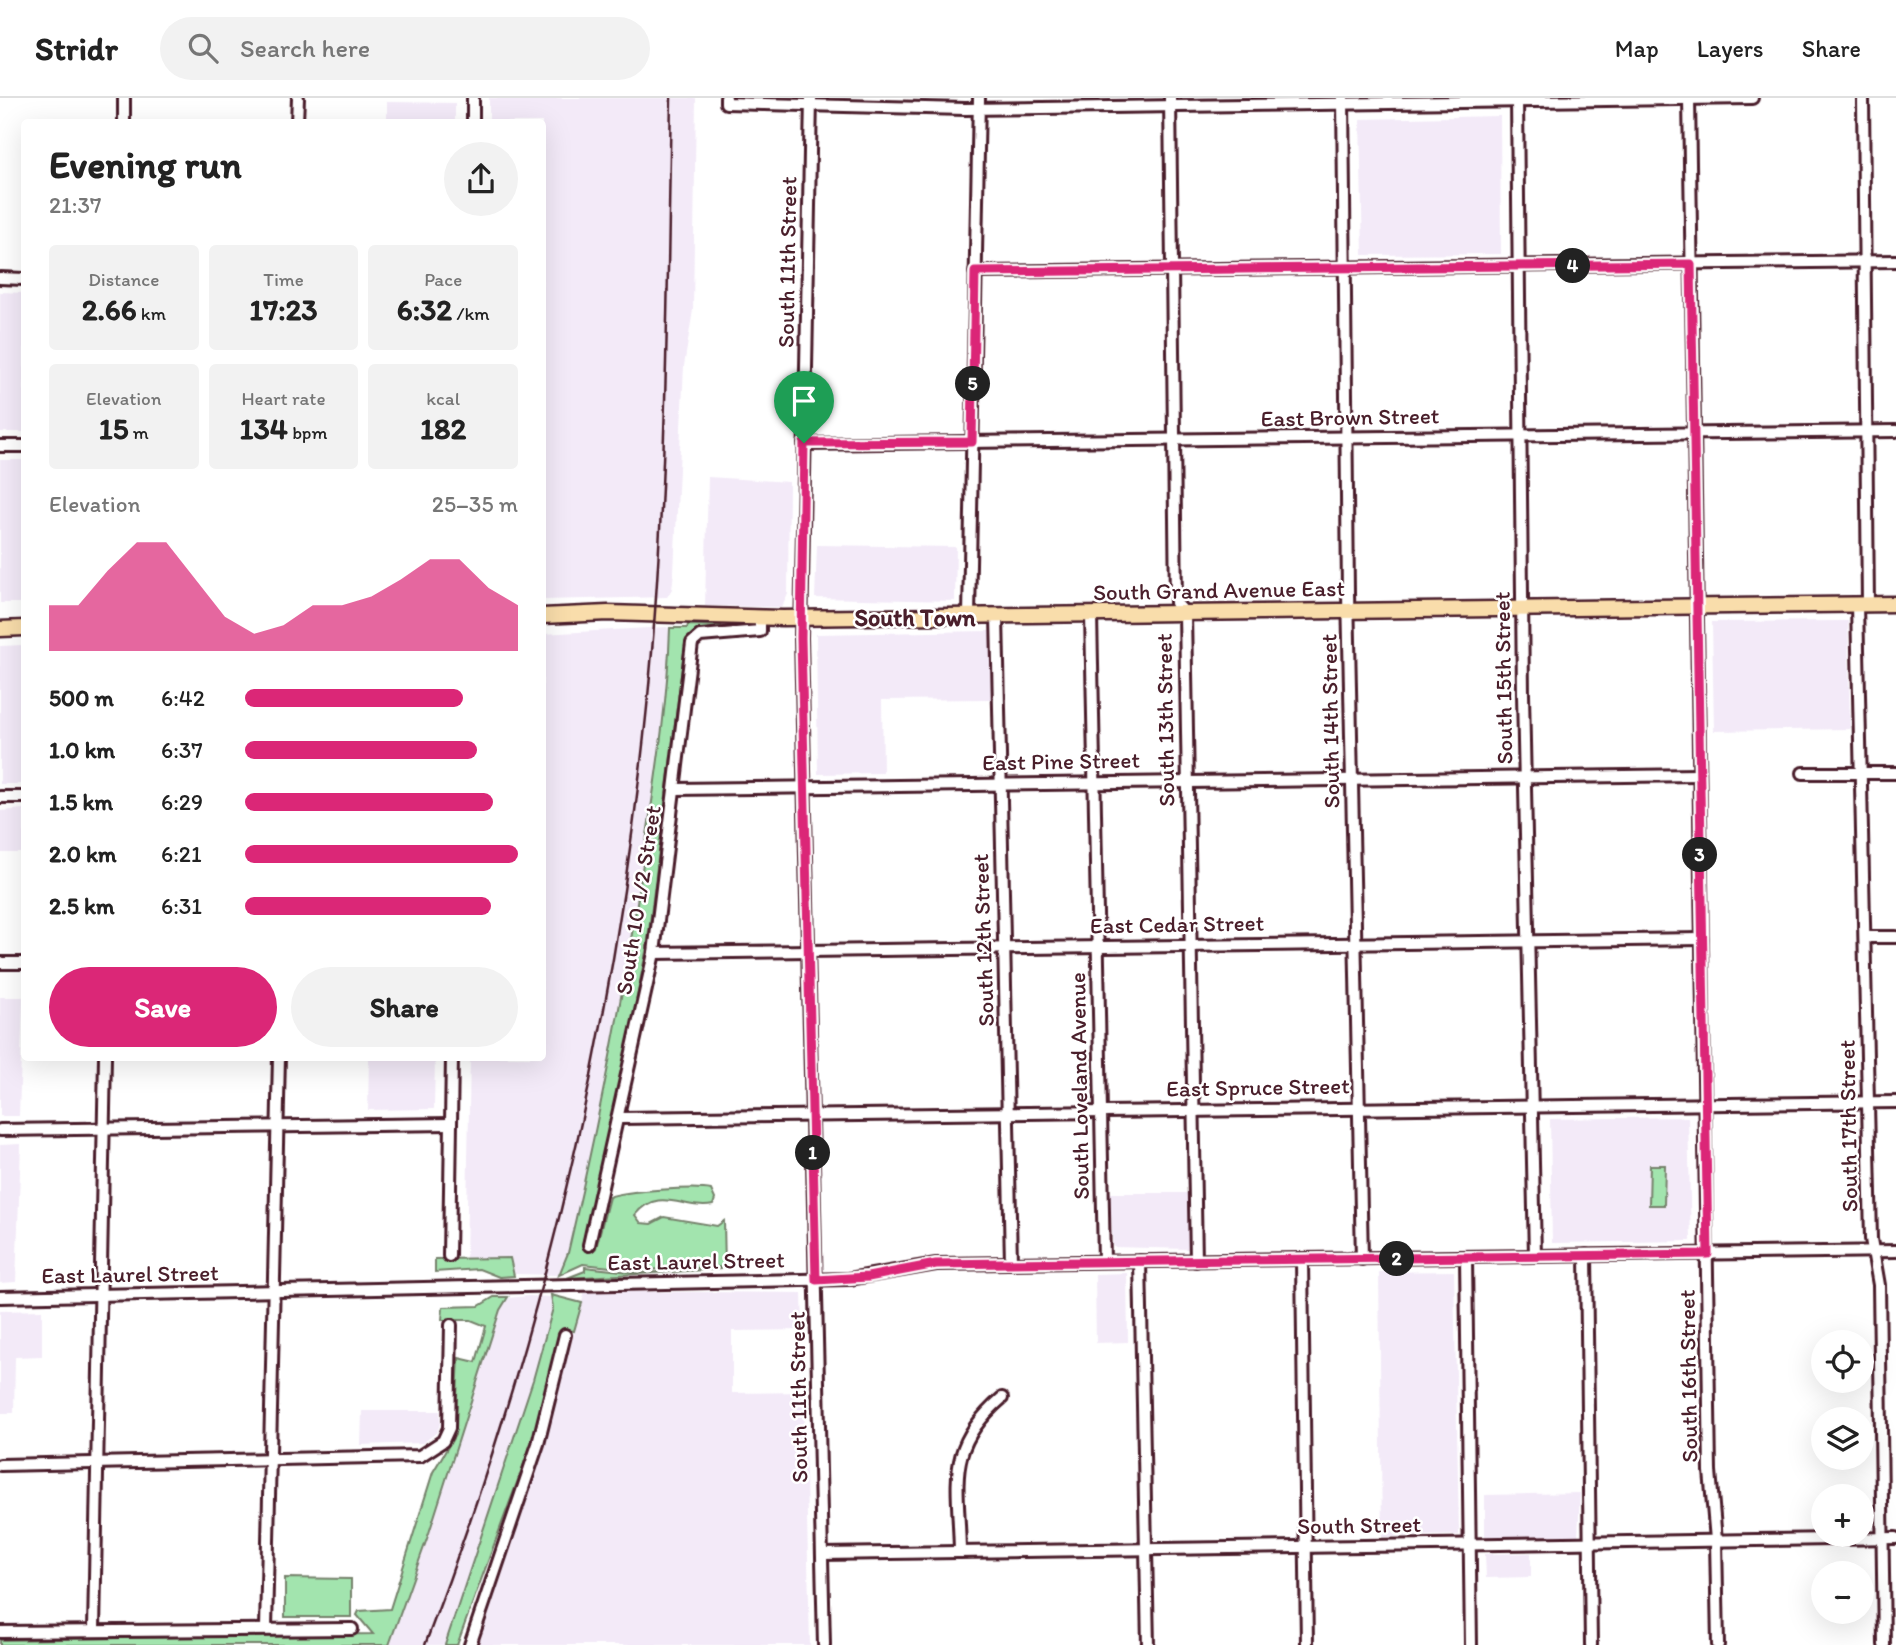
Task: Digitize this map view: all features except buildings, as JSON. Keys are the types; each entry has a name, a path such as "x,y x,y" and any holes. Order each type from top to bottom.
{"main road":[{"name":"South Grand Avenue East","path":"546,616 608,613 760,617 997,616 1896,604"},
{"path":"0,629 21,628"}],"street":[{"path":"124,98 124,119"},
{"path":"298,98 298,119"},
{"path":"473,98 473,119"},
{"path":"726,101 979,103 1752,98"},
{"name":"South 17th Street","path":"1863,98 1866,431 1861,773 1873,1251 1879,1285 1884,1645"},
{"name":"South 16th Street","path":"1689,99 1710,1471 1716,1541 1717,1645"},
{"name":"South 15th Street","path":"1517,100 1522,608 1535,1256"},
{"name":"South 14th Street","path":"1343,101 1349,611 1362,1259"},
{"name":"South 13th Street","path":"1170,102 1176,603 1185,613 1196,1261"},
{"name":"South 11th Street","path":"811,103 801,617 824,1645"},
{"path":"969,616 979,103"},
{"path":"975,272 1896,261"},
{"path":"0,278 21,279"},
{"name":"East Brown Street","path":"804,443 1896,431"},
{"path":"0,446 21,446"},
{"name":"South Loveland Avenue","path":"1091,615 1104,1261"},
{"name":"South 12th Street","path":"997,616 1011,1262"},
{"name":"South 10 1/2 Street","path":"589,1245 620,1118 654,953 692,643 700,636 760,631 760,617"},
{"path":"1803,773 1896,774"},
{"name":"East Pine Street","path":"676,789 1698,775"},
{"path":"0,797 21,797"},
{"path":"1865,937 1896,937"},
{"name":"East Cedar Street","path":"654,953 1702,939"},
{"path":"0,963 21,963"},
{"path":"93,1630 105,1061"},
{"path":"267,1629 279,1061"},
{"path":"449,1256 453,1061"},
{"name":"East Spruce Street","path":"620,1118 1896,1101"},
{"path":"0,1130 451,1124"},
{"name":"East Laurel Street","path":"0,1297 816,1280 868,1277 936,1264 1011,1262 1896,1251"},
{"path":"1586,1255 1591,1645"},
{"path":"1466,1258 1471,1645"},
{"path":"1302,1260 1307,1645"},
{"path":"1140,1261 1148,1645"},
{"path":"0,1465 411,1458 427,1454 443,1441 449,1428 451,1325"},
{"path":"470,1645 538,1444 565,1335"},
{"path":"960,1552 960,1455 966,1437 976,1422 1002,1398"},
{"name":"South Street","path":"822,1554 1470,1544 1590,1545 1896,1538"},
{"path":"0,1632 352,1629"}],"shaded area":[{"path":"489,98 696,98 693,310 684,366 674,572 672,589 667,597 546,600 546,119 489,119"},
{"path":"387,102 455,103 455,119 387,119"},
{"path":"1500,116 1501,254 1363,255 1360,119"},
{"path":"0,292 21,293 21,432 0,432"},
{"path":"0,460 21,460 21,603 0,603"},
{"path":"708,477 789,482 788,594 782,607 705,606"},
{"path":"817,545 956,547 955,601 815,598"},
{"path":"1848,621 1850,729 1714,731 1712,622"},
{"path":"670,628 660,748 631,949 601,1109 568,1253 559,1275 515,1274 510,1259 466,1260 470,1061 546,1061 546,634"},
{"path":"990,631 991,699 882,700 883,773 818,774 816,634"},
{"path":"21,645 21,784 0,784 0,646"},
{"path":"21,809 21,853 0,853 0,811"},
{"path":"0,997 21,997 19,1116 0,1116"},
{"path":"369,1061 435,1061 434,1109 368,1110"},
{"path":"1688,1117 1691,1241 1552,1243 1550,1119"},
{"path":"21,1144 16,1282 0,1283 0,1145"},
{"path":"1110,1193 1192,1193 1193,1238 1189,1249 1113,1247"},
{"path":"1454,1271 1459,1535 1382,1537 1379,1272"},
{"path":"1127,1273 1128,1342 1096,1343 1095,1274"},
{"path":"585,1291 802,1293 803,1330 732,1331 732,1393 804,1392 810,1645 474,1645 534,1472"},
{"path":"551,1297 553,1308 533,1380 445,1645 389,1645 429,1533 500,1310 508,1298"},
{"path":"42,1310 42,1356 15,1357 14,1413 0,1413 0,1311"},
{"path":"362,1411 440,1411 440,1424 437,1432 423,1443 361,1445"},
{"path":"1580,1493 1578,1537 1485,1537 1485,1495"},
{"path":"1531,1553 1531,1577 1486,1578 1485,1554"}],"green space":[{"path":"688,625 722,626 690,636 685,644 647,947 602,1172 582,1245 596,1248 609,1197 660,1190 711,1190 715,1199 713,1205 663,1200 644,1206 635,1215 641,1223 651,1224 664,1217 717,1226 724,1221 725,1267 639,1270 583,1264 559,1275 568,1253 580,1200 623,989 659,754 670,628 687,628"},
{"path":"1650,1165 1665,1165 1664,1205 1649,1205"},
{"path":"510,1258 514,1276 499,1277 479,1269 435,1272 435,1259"},
{"path":"585,1267 639,1273 721,1269 567,1278 585,1271"},
{"path":"551,1295 582,1303 574,1331 562,1329 536,1431 457,1645 445,1645 533,1380 553,1308"},
{"path":"494,1297 508,1297 500,1310 429,1533 389,1645 0,1645 0,1640 373,1634 357,1615 359,1611 390,1609 433,1472 455,1435 459,1358 476,1362 486,1326 471,1320 442,1320 443,1307 479,1306"},
{"path":"285,1578 351,1579 351,1617 285,1617"}],"railway":[{"path":"425,1645 504,1417 537,1301 567,1184 615,947 633,827 654,631 665,403 671,98"}],"district":[{"name":"South Town","path":"915,617"}],"route":[{"path":"1691,264 1695,624 1708,1254 936,1264 868,1277 816,1280 801,638 804,443 972,442 975,272 1691,264"}]}
